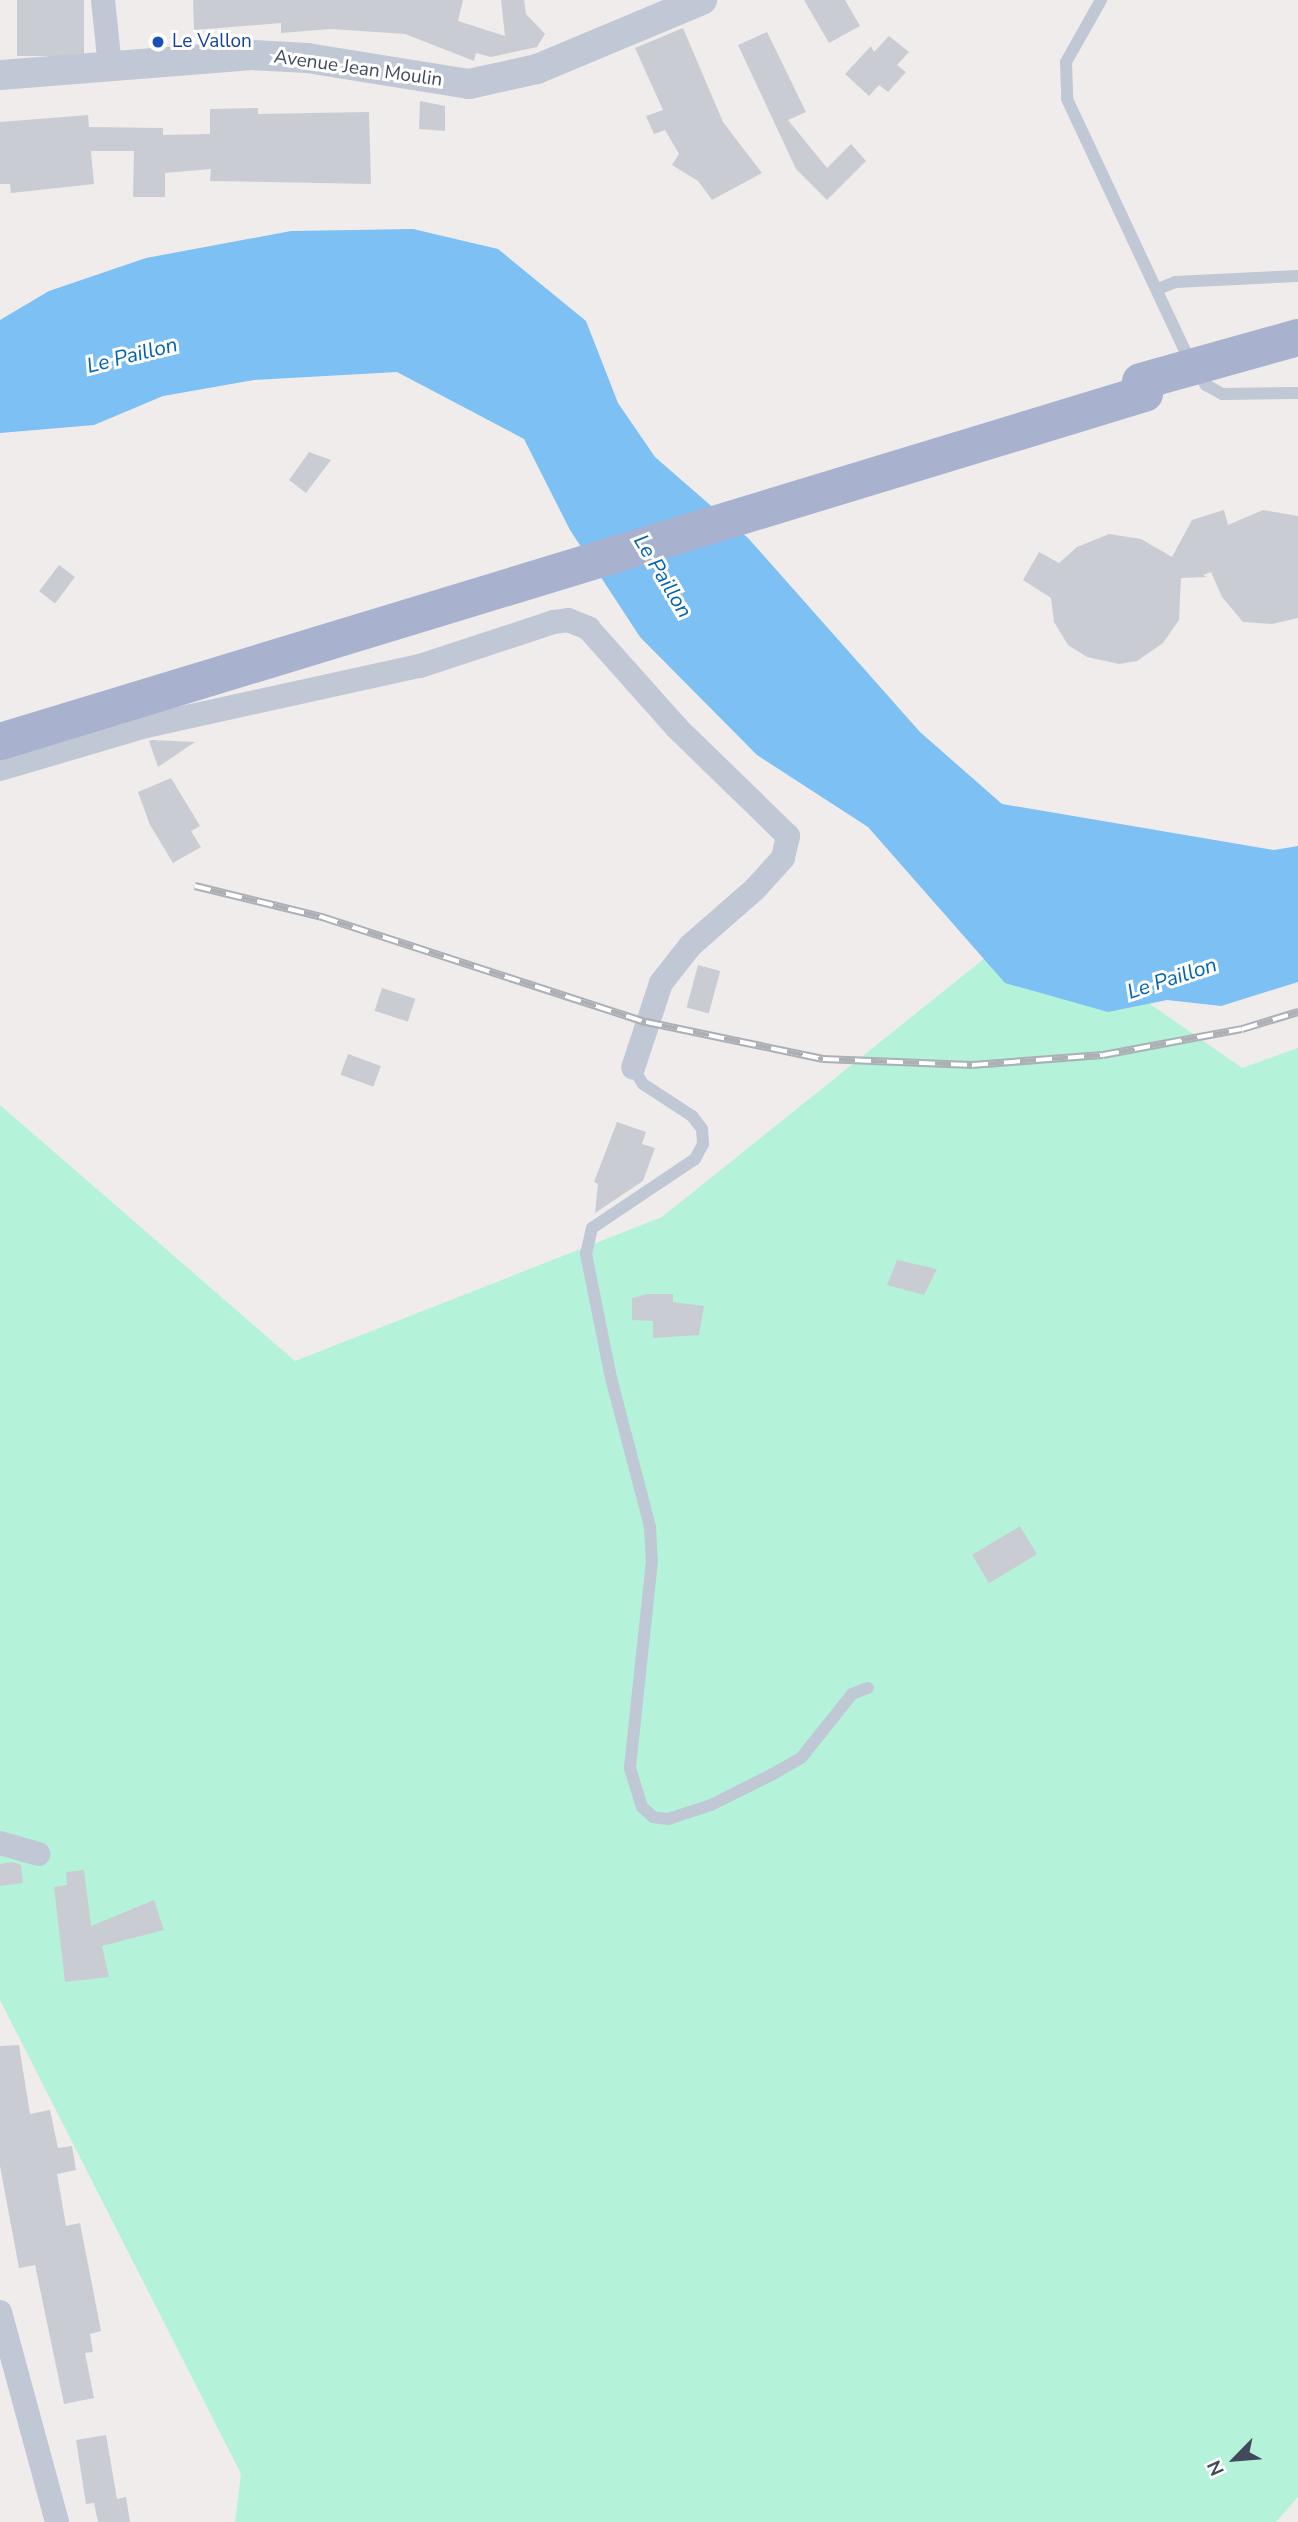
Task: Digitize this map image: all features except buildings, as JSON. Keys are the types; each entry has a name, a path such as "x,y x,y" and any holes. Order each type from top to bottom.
{"main road":[{"path":"0,724 754,505 1298,337"},
{"path":"1142,387 1298,351"},
{"path":"0,741 499,581"}],"street":[{"path":"103,0 110,67"},
{"name":"Avenue Jean Moulin","path":"0,75 252,55 307,58 469,84 537,69 702,0"},
{"path":"0,769 145,726 420,666 554,622 568,620 588,628 677,728 788,836 783,858 755,889 690,946 661,984 633,1068"},
{"path":"0,1843 38,1854"},
{"path":"0,2312 57,2522"}],"lane":[{"path":"1101,0 1066,62 1068,99 1189,359 1206,385 1240,396 1298,393"},
{"path":"1158,289 1175,282 1298,275"},
{"path":"633,1068 643,1083 692,1116 702,1129 703,1144 695,1159 592,1228 586,1254 611,1378 650,1527 652,1561 631,1768 642,1807 653,1817 668,1819 711,1805 774,1774 802,1758 852,1694 868,1688"}],"green space":[{"path":"1031,921 1242,1068 1298,1048 1298,2497 1276,2522 235,2522 241,2474 0,2000 0,1105 295,1361 662,1217"}],"water":[{"name":"Le Paillon","path":"413,229 498,249 586,321 618,403 655,457 748,538 920,732 1002,804 1274,850 1298,846 1298,982 1221,1006 1167,1000 1108,1012 1005,983 868,827 757,755 640,637 570,530 524,439 397,372 254,380 163,396 94,425 0,433 0,320 49,291 146,258 291,231"}],"railway":[{"path":"195,886 322,917 646,1022 823,1059 972,1065 1103,1055 1242,1029 1298,1012"}],"place":[{"name":"Le Vallon","path":"158,42"}]}
